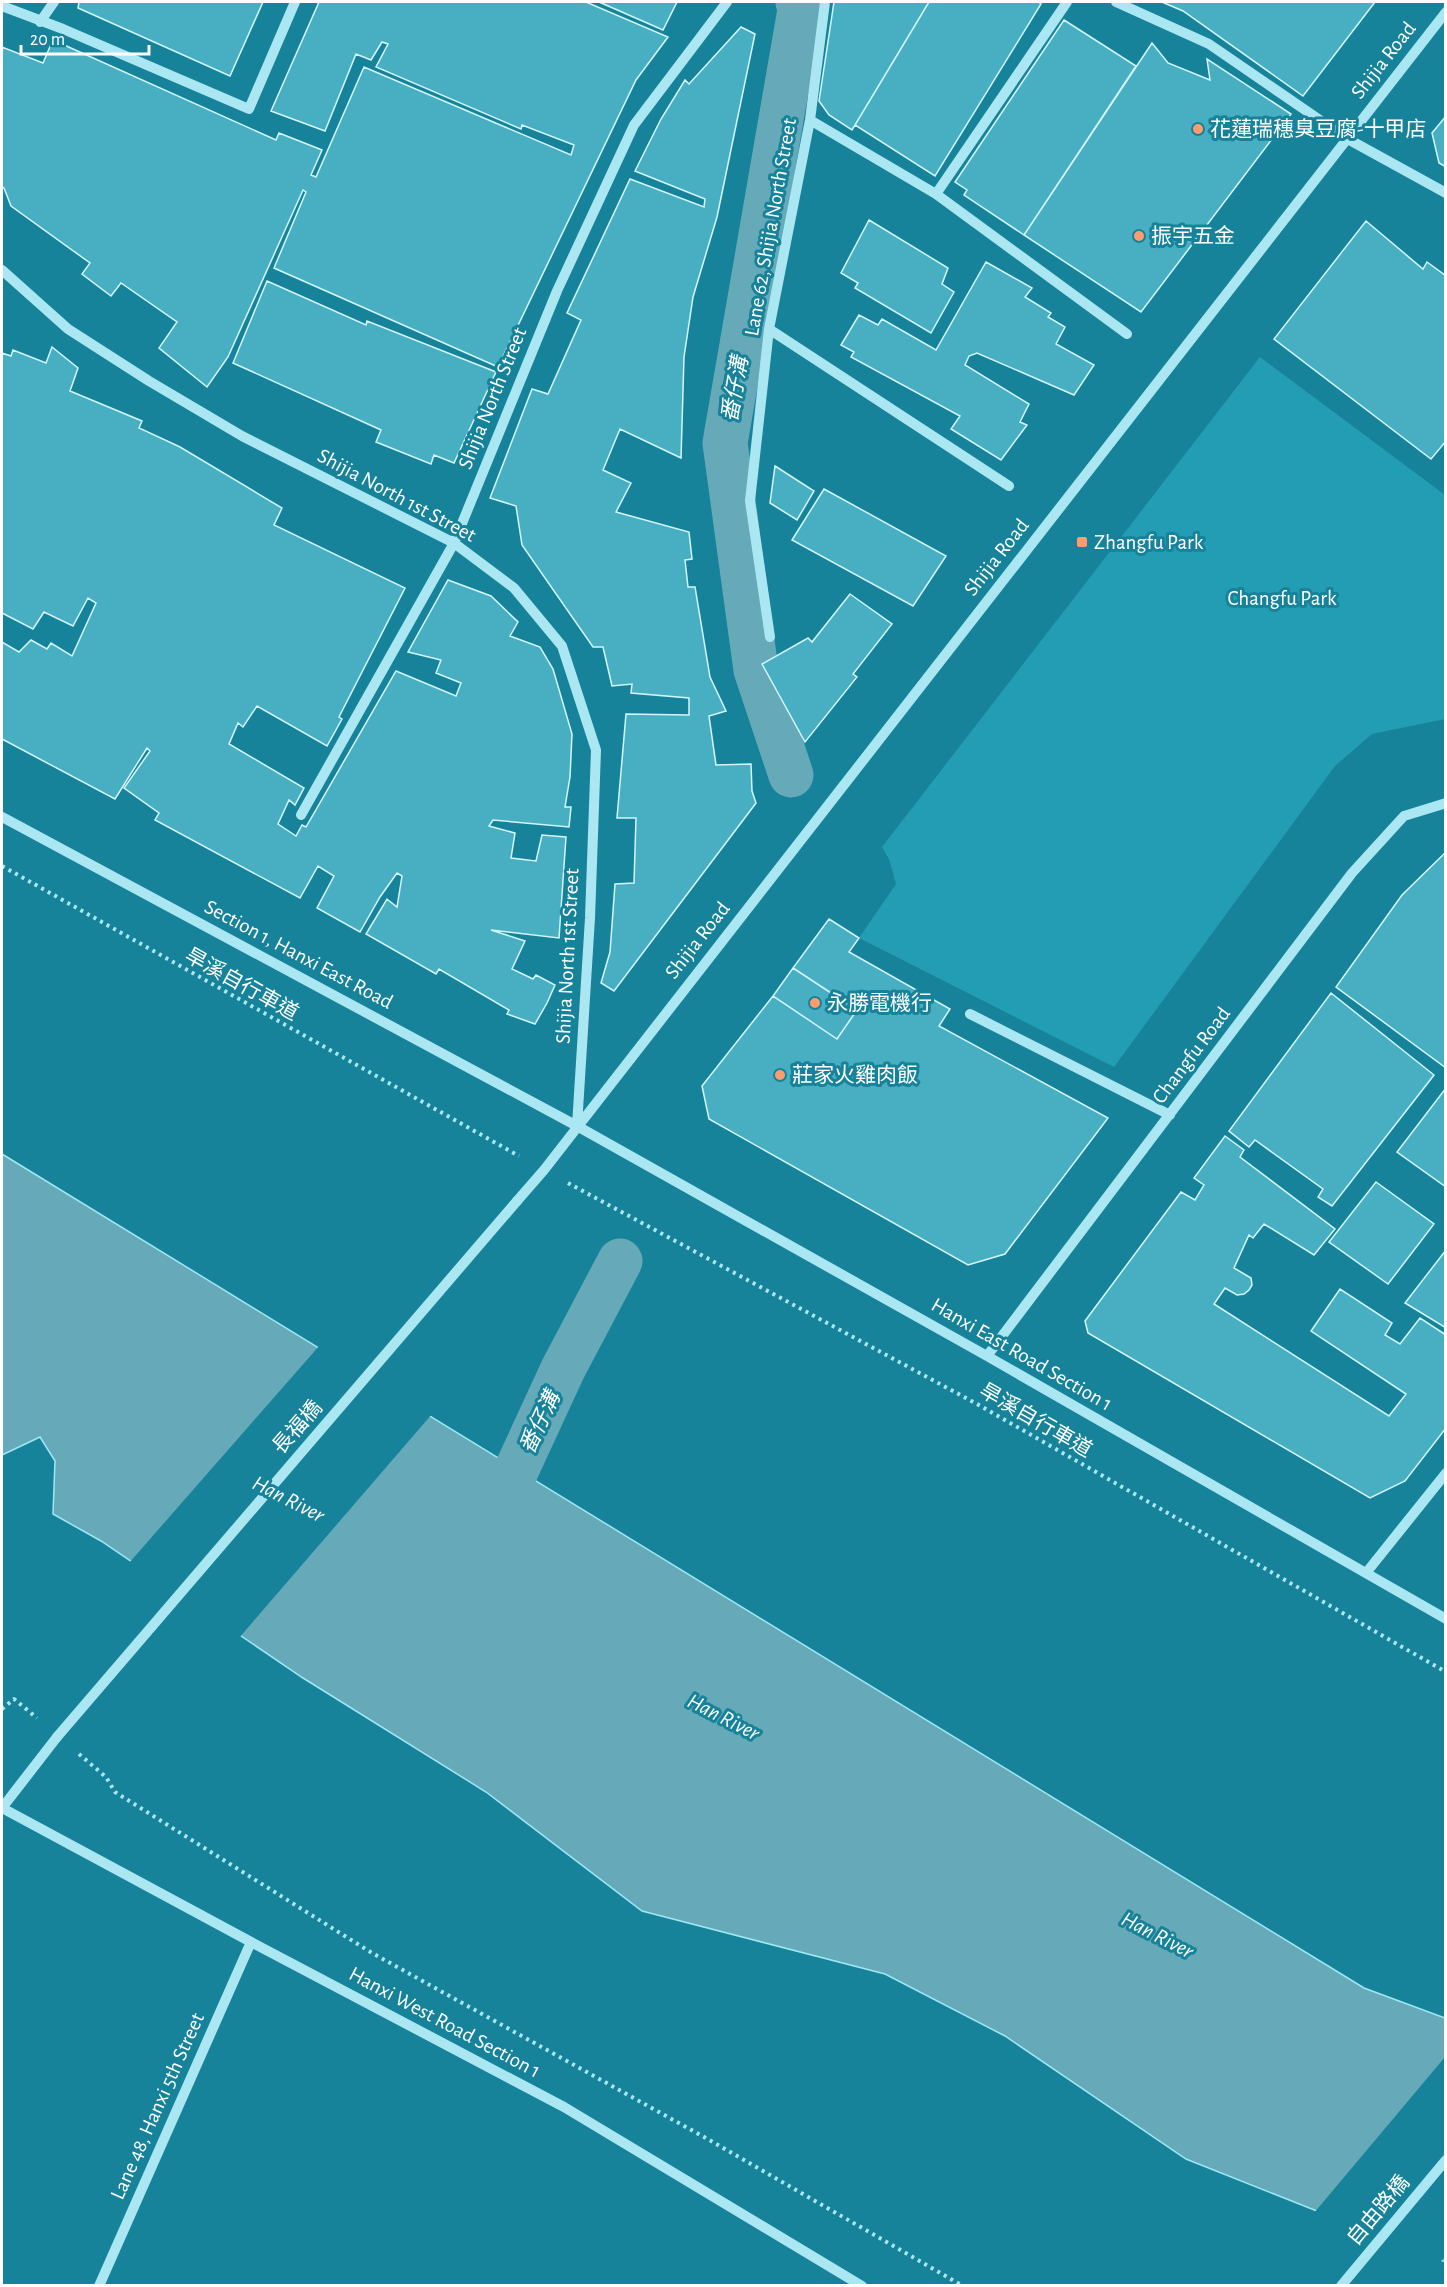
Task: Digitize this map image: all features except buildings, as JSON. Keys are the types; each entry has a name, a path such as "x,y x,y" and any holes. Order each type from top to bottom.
{"street":[{"path":"40,22 54,2"},
{"path":"2,6 63,29 249,109 295,2"},
{"name":"Shijia North Street","path":"301,815 454,543 556,291 634,124 727,2"},
{"name":"Lane 62, Shijia North Street","path":"770,637 750,501 769,329 810,120 825,2"},
{"path":"936,195 1067,2"},
{"path":"1116,2 1209,44 1346,138 1446,193"},
{"name":"Shijia Road","path":"578,1126 1446,12"},
{"path":"810,120 936,195 1127,334"},
{"name":"Shijia North 1st Street","path":"2,270 68,329 149,381 242,436 454,543 514,588 562,646 596,750 590,918 578,1126"},
{"path":"769,329 1009,486"},
{"name":"Changfu Road","path":"987,1356 1360,865 1404,816 1446,803"},
{"name":"Section 1, Hanxi East Road","path":"2,817 578,1126"},
{"path":"970,1014 1170,1115"},
{"name":"長福橋","path":"2,1808 57,1737 517,1201 578,1126"},
{"name":"Hanxi East Road Section 1","path":"578,1126 1446,1618"},
{"path":"1366,1573 1446,1473"},
{"name":"Hanxi West Road Section 1","path":"2,1808 564,2107 862,2286"},
{"name":"Lane 48, Hanxi 5th Street","path":"99,2286 251,1942"},
{"name":"自由路橋","path":"1341,2286 1446,2160"}],"path":[{"name":"旱溪自行車道","path":"2,866 469,1127"},
{"name":"旱溪自行車道","path":"606,1204 977,1404 1446,1672"},
{"path":"2,1709 14,1699"},
{"path":"106,1777 115,1792 372,1953 704,2137 963,2286"}],"green space":[{"name":"Changfu Park","path":"1260,357 1445,495 1445,719 1372,734 1335,766 1114,1067 859,938 896,884 889,859 882,847"}],"water":[{"name":"Han River","path":"2,1154 1364,1988 1445,2018 1445,2262 1186,2159 1005,2036 885,1974 642,1911 486,1792 303,1678 101,1541 53,1514 55,1461 40,1437 2,1455"}],"pier":[{"path":"320,1345 432,1414 239,1638 129,1563"},
{"path":"1445,2057 1446,2256 1439,2263 1314,2213"}],"waterway":[{"name":"番仔溝","path":"791,775 756,670 725,443 801,4 798,2"},
{"name":"番仔溝","path":"491,1525 563,1369 620,1261"}],"place":[{"name":"花蓮瑞穗臭豆腐-十甲店","path":"1198,129"},
{"name":"振宇五金","path":"1139,236"},
{"name":"Zhangfu Park","path":"1082,542"},
{"name":"永勝電機行","path":"815,1003"},
{"name":"莊家火雞肉飯","path":"780,1075"}]}
